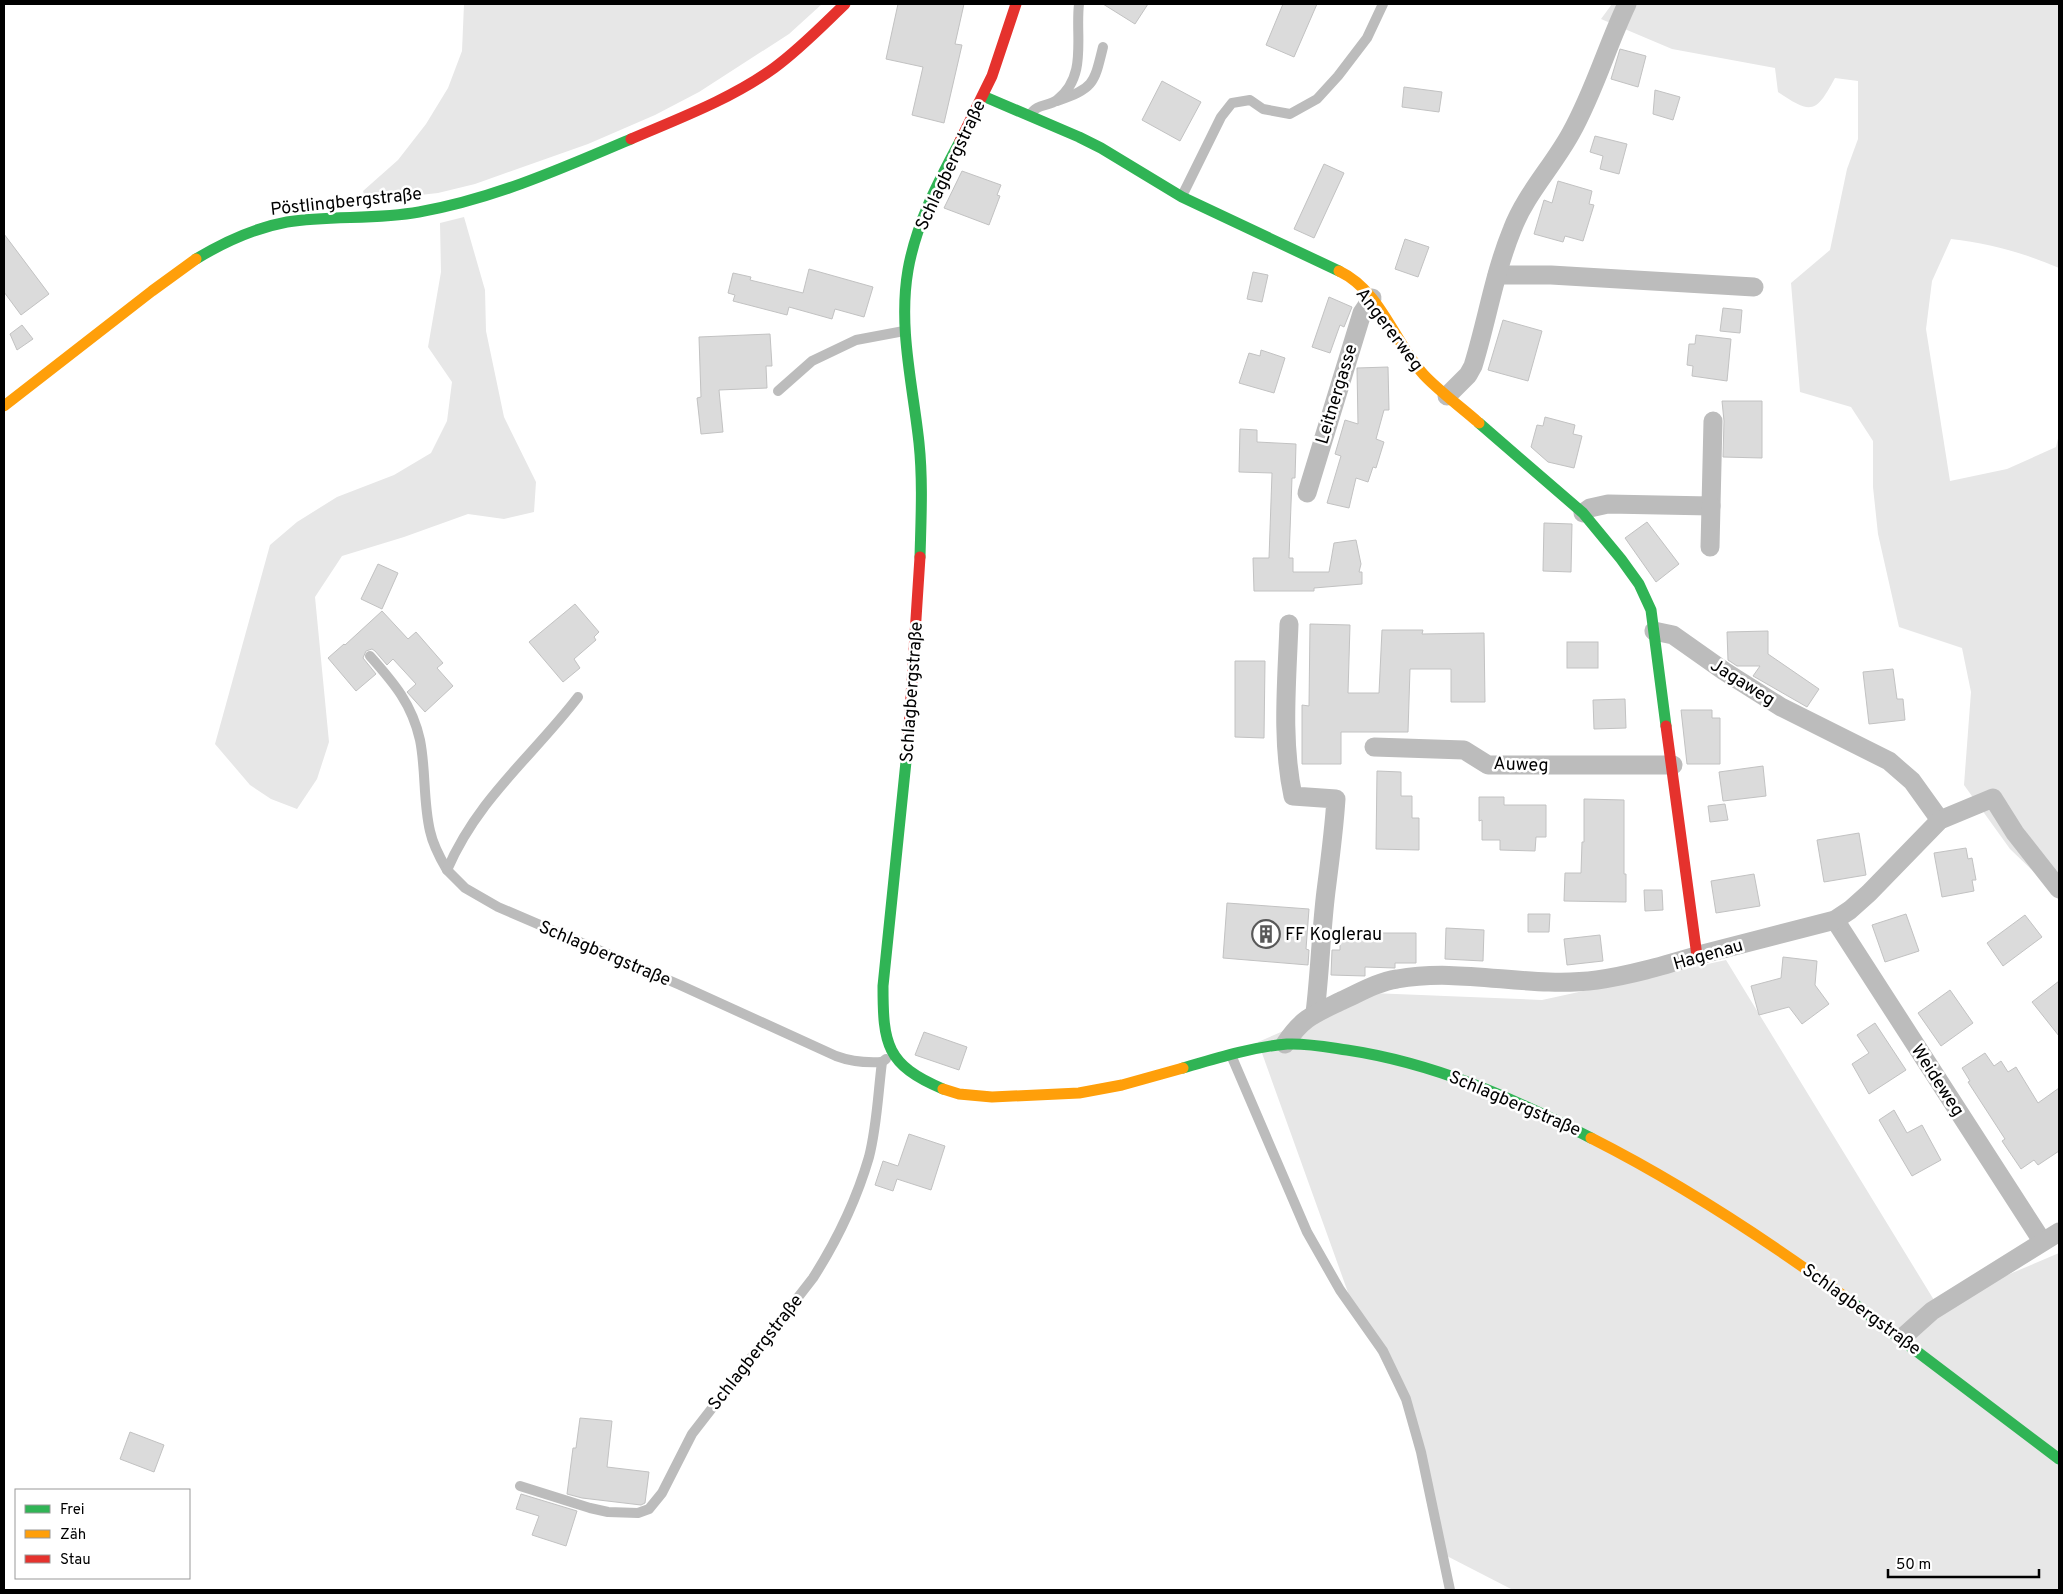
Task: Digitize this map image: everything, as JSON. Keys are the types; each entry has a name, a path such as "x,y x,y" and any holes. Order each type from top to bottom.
{"street":[{"name":"Pöstlingbergstraße","path":"4,406 153,289 225,242 267,226 318,219 421,212 483,196 545,174 717,102 780,63 801,47 845,4"},
{"name":"Schlagbergstraße","path":"1016,4 1011,23 983,96 934,191 922,219 912,249 908,274 906,330 909,371 919,447 921,526 908,743 883,986 884,1023 892,1053 921,1080 940,1090 960,1095 988,1098 1100,1090 1231,1055 1285,1044 1342,1048 1381,1055 1437,1070 1492,1090 1595,1138 1684,1188 1768,1241 1902,1337 2059,1459"},
{"path":"1627,4 1581,115 1557,158 1532,194 1512,229 1497,275 1473,366 1468,375 1447,396 1583,513 1629,570 1651,610 1697,956"},
{"name":"Angererweg","path":"983,96 1101,148 1182,197 1328,265 1356,283 1372,298 1415,365 1447,396"},
{"path":"1497,275 1561,275 1754,287"},
{"name":"Leitnergasse","path":"1307,493 1362,313 1372,298"},
{"path":"1710,546 1713,421"},
{"path":"1583,513 1590,508 1608,504 1712,506"},
{"path":"1289,624 1286,740 1288,774 1293,796 1336,799 1334,836 1326,892 1321,964 1315,1013"},
{"name":"Jagaweg","path":"1654,631 1674,635 1717,666 1781,707 1888,761 1912,780 1940,820"},
{"name":"Auweg","path":"1374,747 1464,750 1488,764 1673,766"},
{"name":"Hagenau","path":"1285,1044 1296,1027 1315,1013 1394,979 1413,976 1440,976 1567,982 1626,976 1835,920 1869,894 1940,820 1994,798 2015,833 2059,889"},
{"name":"Weideweg","path":"1835,920 2042,1241"},
{"path":"1902,1337 1932,1310 2059,1232"}],"lane":[{"path":"1056,101 1069,86 1077,70 1079,58 1079,4"},
{"path":"1182,197 1221,117 1232,103 1250,100 1263,109 1290,114 1318,99 1367,38 1383,4"},
{"path":"1030,116 1032,111 1040,105 1081,92 1093,82 1103,47"},
{"path":"778,391 812,361 856,340 906,330"},
{"name":"Schlagbergstraße","path":"370,656 397,686 414,722 421,748 430,832 437,852 454,879 476,895 538,925 680,985 836,1056 864,1064 882,1062 868,1158 853,1199 826,1258 692,1434 670,1481 649,1509 638,1513 608,1512 520,1486"},
{"path":"447,870 456,849 494,792 563,717 578,697"},
{"path":"882,1062 892,1053"},
{"path":"1231,1055 1307,1232 1340,1290 1383,1351 1403,1392 1421,1452 1450,1590"}],"shaded area":[{"path":"464,4 822,4 789,34 699,92 655,115 588,144 475,184 438,193 366,201 363,191 398,160 426,124 448,88 462,51"},
{"path":"1612,4 2059,4 2059,268 2006,249 1951,239 1932,281 1926,329 1950,481 2007,469 2056,447 2059,434 2059,896 2010,849 1964,785 1971,692 1962,648 1899,627 1878,534 1873,487 1873,441 1851,407 1800,392 1791,283 1830,250 1847,169 1858,139 1858,81 1835,78 1818,104 1806,107 1778,92 1775,68 1672,49 1601,19"},
{"path":"464,217 485,290 486,331 504,417 536,482 534,512 504,519 468,514 404,537 342,556 315,597 329,742 317,779 297,809 271,799 250,785 215,744 270,545 297,522 337,497 394,475 431,453 447,421 452,382 428,347 441,272 440,223"},
{"path":"1726,960 1937,1305 2059,1253 2059,1590 1513,1590 1443,1554 1404,1404 1350,1298 1258,1042 1371,993 1542,1000"}],"building":[{"path":"898,4 964,4 955,44 962,45 944,123 912,115 923,67 886,59"},
{"path":"1103,4 1148,4 1135,24"},
{"path":"1283,4 1317,4 1294,57 1266,45"},
{"path":"1620,49 1646,56 1638,87 1611,79"},
{"path":"1162,81 1201,102 1180,141 1142,120"},
{"path":"1404,87 1442,92 1439,112 1402,107"},
{"path":"1655,90 1680,97 1673,120 1653,114"},
{"path":"1595,136 1627,144 1619,174 1600,169 1603,156 1590,152"},
{"path":"1324,164 1344,173 1314,238 1294,229"},
{"path":"962,171 1001,185 997,195 1000,196 989,225 944,208"},
{"path":"1558,181 1592,191 1589,204 1594,205 1583,241 1565,236 1563,242 1534,234 1544,200 1552,203"},
{"path":"4,234 49,294 21,315 4,292"},
{"path":"1405,239 1429,247 1418,277 1395,269"},
{"path":"809,269 873,287 864,317 835,309 832,319 789,307 787,315 733,301 735,295 728,293 733,273 751,277 750,280 803,293"},
{"path":"1253,272 1268,275 1262,302 1247,299"},
{"path":"1329,297 1352,307 1344,327 1340,325 1330,353 1312,347"},
{"path":"1723,308 1742,310 1740,333 1720,331"},
{"path":"1503,320 1542,331 1528,381 1488,370"},
{"path":"22,325 33,339 17,350 10,334"},
{"path":"770,334 772,366 766,366 767,388 719,390 723,432 701,434 697,398 701,397 699,337"},
{"path":"1696,335 1731,339 1727,381 1692,376 1693,366 1687,365 1689,344 1695,344"},
{"path":"1261,350 1285,358 1274,393 1239,383 1249,353 1260,356"},
{"path":"1388,367 1389,410 1384,410 1376,439 1384,442 1376,468 1373,467 1368,482 1356,478 1349,508 1327,503 1341,456 1335,454 1345,420 1358,424 1357,368"},
{"path":"1722,401 1762,401 1762,458 1723,457 1724,421"},
{"path":"1545,417 1575,425 1573,434 1582,436 1574,468 1548,462 1531,447 1537,425 1543,426"},
{"path":"1240,429 1257,430 1257,442 1296,444 1295,478 1292,478 1289,558 1293,558 1293,572 1329,572 1334,543 1356,540 1361,564 1359,572 1362,572 1362,584 1314,588 1314,591 1254,591 1253,558 1269,558 1272,473 1239,472"},
{"path":"1647,522 1679,564 1656,582 1625,538"},
{"path":"1544,523 1572,524 1571,572 1543,571"},
{"path":"378,564 398,573 382,609 361,599"},
{"path":"575,604 599,632 594,637 596,640 574,659 580,668 563,682 529,642"},
{"path":"382,611 408,639 416,632 443,663 437,668 453,686 425,712 407,692 416,684 393,659 387,665 372,649 366,651 363,658 376,674 356,691 328,658"},
{"path":"1310,624 1350,625 1348,693 1379,693 1382,630 1423,630 1422,634 1484,633 1485,702 1451,702 1451,669 1410,669 1408,732 1341,732 1341,764 1302,764 1302,705 1309,706"},
{"path":"1768,631 1768,654 1819,689 1807,707 1753,676 1760,666 1737,666 1728,660 1727,632"},
{"path":"1567,642 1598,642 1598,668 1567,668"},
{"path":"1235,661 1265,661 1264,738 1235,737"},
{"path":"1893,669 1897,699 1903,699 1905,720 1869,724 1863,672"},
{"path":"1625,699 1626,728 1594,729 1593,700"},
{"path":"1681,710 1712,710 1712,718 1720,718 1720,764 1687,764"},
{"path":"1763,766 1766,796 1723,801 1719,772"},
{"path":"1377,771 1401,772 1401,796 1412,796 1412,818 1419,818 1419,850 1376,849"},
{"path":"1479,797 1504,797 1504,805 1546,805 1546,837 1536,837 1535,851 1500,850 1500,840 1482,840 1482,820 1479,821"},
{"path":"1584,799 1624,800 1626,902 1564,901 1565,873 1581,873 1582,842 1584,842"},
{"path":"1725,804 1728,820 1710,822 1708,806"},
{"path":"1859,833 1866,875 1824,882 1817,840"},
{"path":"1966,848 1968,859 1972,858 1976,880 1972,880 1974,891 1942,897 1934,853"},
{"path":"1754,874 1760,906 1716,913 1711,881"},
{"path":"1644,890 1662,890 1663,910 1645,911"},
{"name":"FF Koglerau","path":"1227,903 1309,909 1306,949 1309,950 1308,965 1223,958"},
{"path":"1528,914 1550,914 1549,932 1528,932"},
{"path":"1906,914 1919,951 1885,962 1872,925"},
{"path":"2025,915 2042,937 2003,966 1987,943"},
{"path":"1446,928 1484,930 1483,961 1445,959"},
{"path":"1340,930 1365,930 1366,933 1416,933 1416,963 1395,963 1395,968 1365,967 1365,976 1331,975 1332,950 1340,950"},
{"path":"1600,935 1603,961 1567,965 1564,939"},
{"path":"1783,957 1817,961 1815,985 1829,1004 1802,1024 1789,1007 1759,1015 1751,986 1781,978"},
{"path":"2059,981 2059,1036 2032,1002"},
{"path":"1950,990 1973,1023 1941,1046 1918,1013"},
{"path":"1875,1023 1906,1070 1869,1094 1852,1064 1869,1053 1857,1035"},
{"path":"924,1032 967,1047 959,1070 915,1055"},
{"path":"1985,1053 1994,1066 2001,1061 2008,1072 2016,1067 2038,1103 2059,1088 2059,1151 2038,1165 2034,1160 2021,1169 2002,1141 2005,1139 1968,1082 1970,1081 1962,1068"},
{"path":"1894,1110 1907,1133 1922,1125 1941,1160 1912,1176 1879,1120"},
{"path":"909,1134 945,1146 931,1190 897,1179 893,1191 875,1185 883,1161 898,1166"},
{"path":"580,1418 612,1421 607,1467 649,1472 645,1503 641,1505 582,1498 567,1494 573,1448 576,1448"},
{"path":"130,1432 164,1445 154,1472 120,1459"},
{"path":"521,1494 577,1511 566,1546 532,1535 539,1516 516,1509"}],"traffic: fast":[{"path":"983,96 1079,137 1101,148 1182,197 1339,271"},
{"path":"196,259 240,236 287,222 419,212 474,199 527,182 631,139"},
{"path":"920,557 920,457 907,357 905,292 916,236 936,188 960,141"},
{"path":"1479,423 1583,513 1639,584 1651,610 1666,726"},
{"path":"908,742 883,986 884,1023 887,1038 899,1061 924,1080 943,1089"},
{"path":"1183,1068 1248,1050 1274,1045 1310,1045 1347,1050 1379,1056 1442,1073 1532,1109 1591,1138"},
{"path":"1845,1297 2059,1459"}],"traffic: slow":[{"path":"4,406 196,259"},
{"path":"1339,271 1366,291 1386,318 1413,362 1424,375 1479,423"},
{"path":"943,1089 959,1094 992,1097 1079,1093 1122,1085 1183,1068"},
{"path":"1591,1138 1624,1155 1721,1212 1845,1297"}],"traffic: jam":[{"path":"631,139 705,107 758,79 793,53 845,4"},
{"path":"960,141 992,76 1016,4"},
{"path":"908,742 920,557"},
{"path":"1666,726 1697,956"}],"place":[{"name":"FF Koglerau","path":"1266,934"}]}
